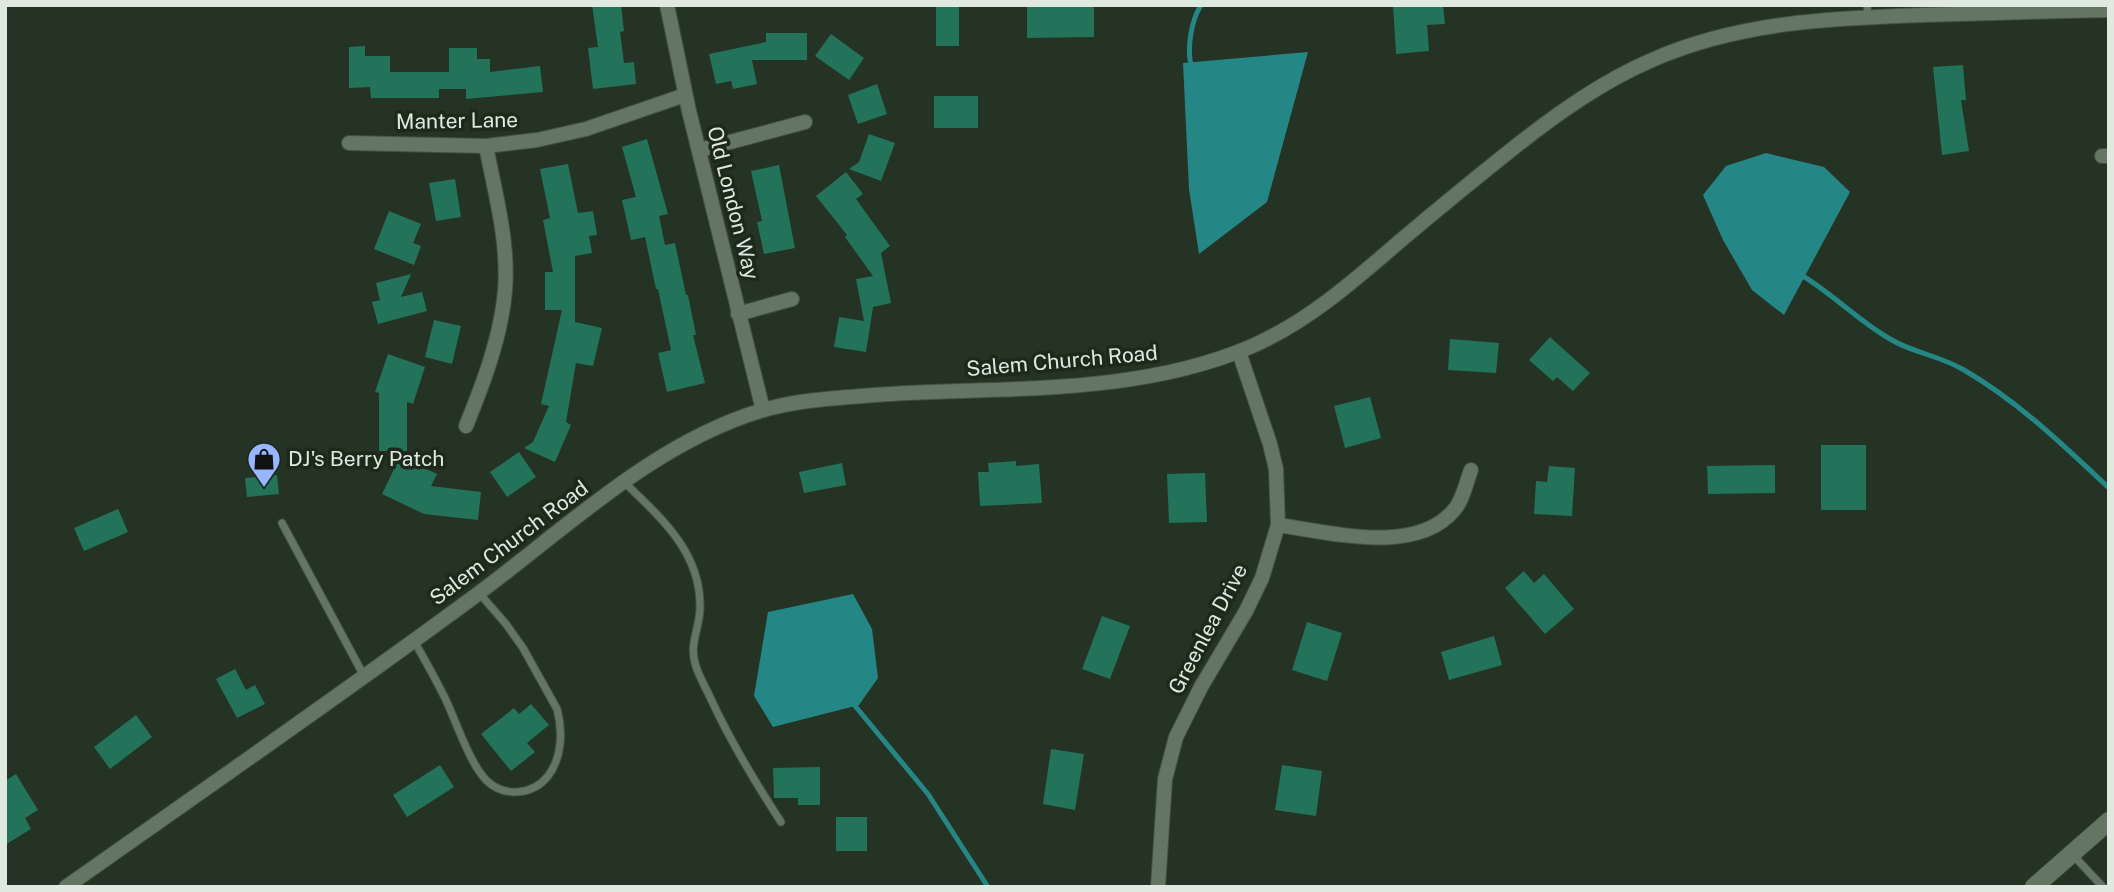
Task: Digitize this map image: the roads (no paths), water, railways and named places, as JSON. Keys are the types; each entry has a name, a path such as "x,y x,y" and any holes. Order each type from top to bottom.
{"main road":[{"path":"2034,887 2109,821"}],"street":[{"name":"Old London Way","path":"667,5 685,95 763,410"},
{"name":"Salem Church Road","path":"66,887 414,641 624,482 692,440 722,425 763,410 820,400 1121,381 1179,371 1239,352 1265,341 1306,316 1368,269 1521,142 1588,94 1653,60 1720,36 1868,11 2016,8 2109,10"},
{"name":"Manter Lane","path":"349,143 486,146 537,140 586,128 685,95"},
{"path":"700,150 805,122"},
{"path":"466,426 495,342 505,291 504,242 486,146"},
{"path":"738,314 792,299"},
{"name":"Greenlea Drive","path":"1158,887 1165,779 1173,745 1200,687 1246,611 1262,578 1278,525 1276,469 1239,352"},
{"path":"1278,525 1368,538 1410,535 1442,524 1457,508 1471,470"}],"lane":[{"path":"624,482 668,524 682,546 697,579 701,607 694,638 694,662 755,783 781,822"},
{"path":"282,523 364,677"},
{"path":"414,641 445,698 461,737 487,780 516,792 530,791 542,784 554,769 560,746 560,720 557,709 523,648 479,593"},
{"path":"2071,854 2103,887"}],"water":[{"path":"1308,52 1267,202 1199,254 1189,189 1183,63"},
{"path":"1766,153 1824,167 1850,192 1784,315 1752,290 1723,240 1703,195 1726,166"},
{"path":"853,594 872,629 878,678 859,705 773,727 754,696 768,612"}],"waterway":[{"path":"1192,68 1190,36 1201,5"},
{"path":"1798,273 1890,339 1955,365 1984,382 2040,425 2109,488"},
{"path":"851,701 928,794 988,887"}],"place":[{"name":"DJ's Berry Patch","path":"264,489"}]}
